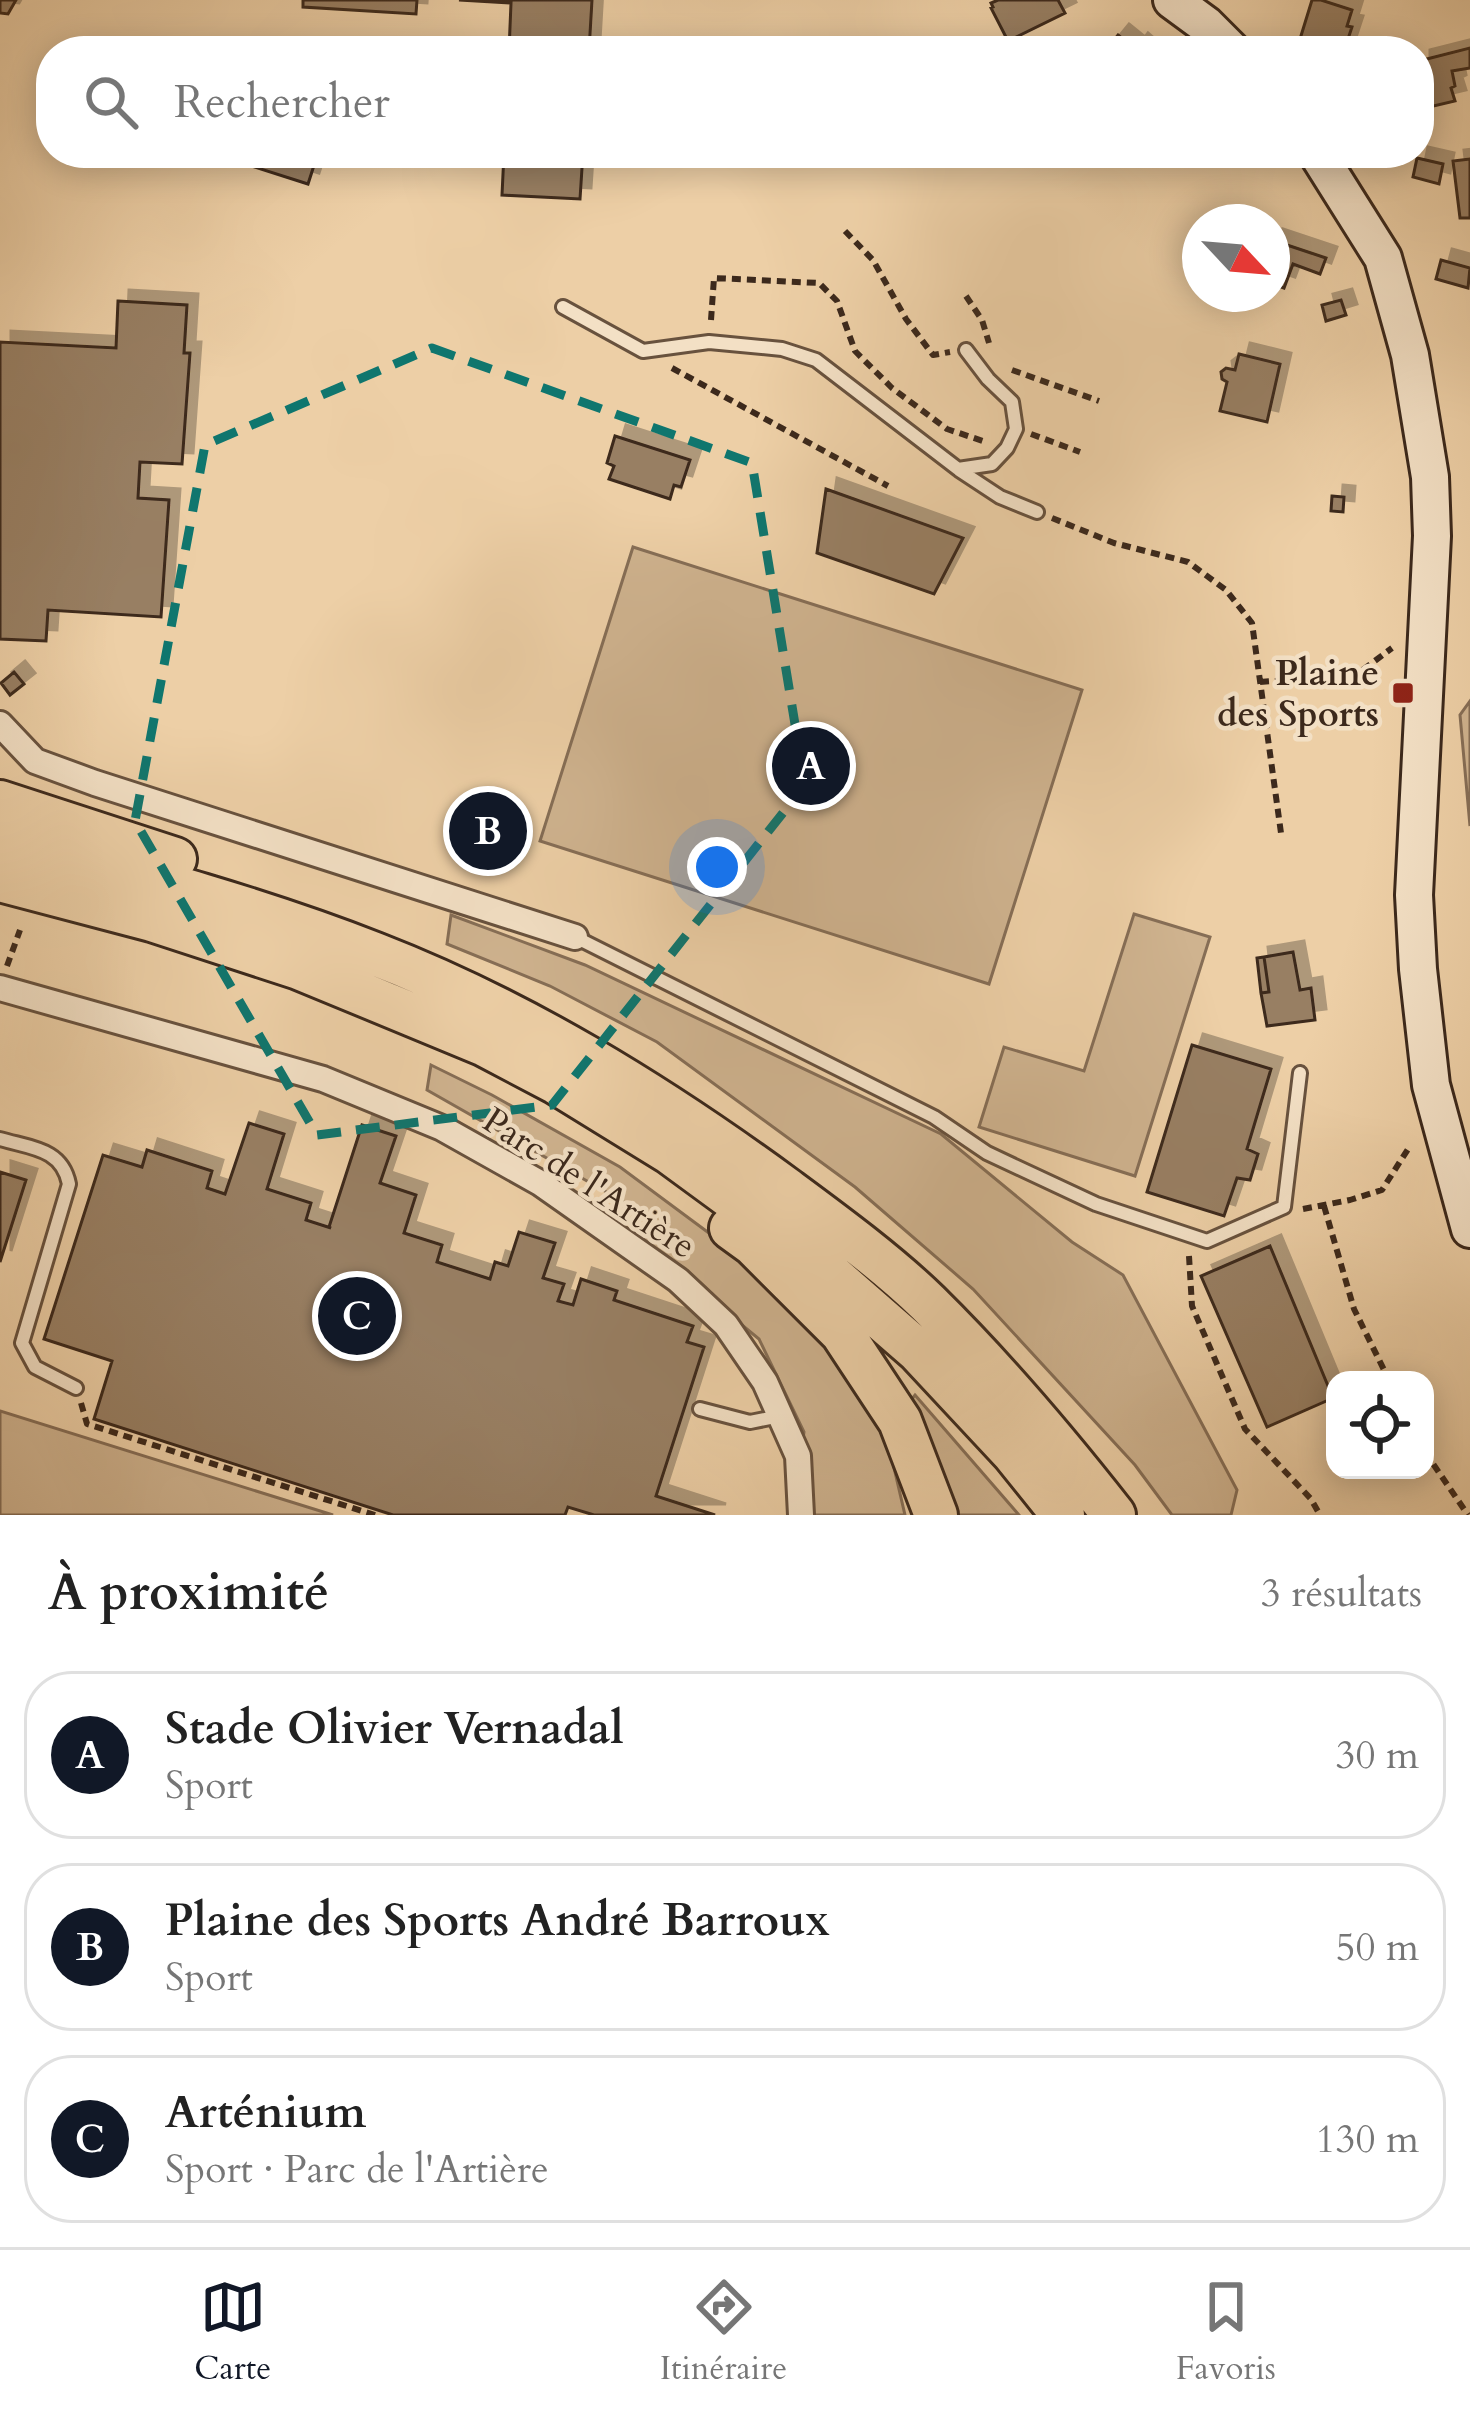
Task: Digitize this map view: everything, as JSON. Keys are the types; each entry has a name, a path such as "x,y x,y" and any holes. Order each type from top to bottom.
{"highway":[{"path":"0,802 356,920 375,953"},
{"path":"0,839 204,896 375,953 497,1007 633,1084 702,1127 818,1212 925,1300 1051,1435 1114,1515"},
{"path":"0,880 152,920 299,968 483,1043 557,1082 669,1151 800,1248 918,1351 1014,1454 1063,1515"},
{"path":"483,1043 497,1081 591,1132 753,1244 842,1333 899,1421 936,1515"},
{"path":"1051,1435 1134,1500 1146,1515"}],"main road":[{"path":"1172,0 1217,36"},
{"path":"1326,168 1383,258 1410,355 1430,477 1432,536 1415,914 1431,1085 1470,1229"}],"street":[{"path":"0,724 35,760 95,783 575,937"},
{"name":"Parc de l'Artière","path":"3,978 323,1079 461,1139 540,1183 678,1280 726,1325 765,1382 797,1456 801,1515"}],"lane":[{"path":"563,307 643,352 709,342 782,349 816,360 958,470 1000,497 1037,512"},
{"path":"958,470 992,464 1016,429 1012,402 965,350"},
{"path":"575,937 934,1117 987,1153 1096,1204 1207,1240 1285,1207 1300,1073"},
{"path":"0,1139 54,1156 66,1166 69,1184 22,1343 35,1367 76,1388"},
{"path":"700,1409 750,1422 780,1416"}],"path":[{"path":"845,231 873,260 932,355 965,350"},
{"path":"709,342 714,278 819,283 837,301 855,352 892,388 947,429 1007,448"},
{"path":"966,296 982,320 994,358"},
{"path":"643,352 888,486"},
{"path":"1010,369 1099,401"},
{"path":"1016,429 1080,452"},
{"path":"1037,512 1114,543 1189,562 1226,590 1252,623 1281,833"},
{"path":"1260,682 1356,675 1395,646"},
{"path":"3,978 20,930"},
{"path":"1285,1207 1324,1206 1382,1190 1410,1146"},
{"path":"1324,1206 1354,1309 1384,1371"},
{"path":"1188,1234 1192,1306 1245,1430 1311,1499 1320,1515"},
{"path":"76,1388 87,1424 375,1515"},
{"path":"1434,1465 1468,1515"}],"highlighted area":[{"path":"432,348 752,463 805,785 552,1105 317,1135 135,821 205,445"}],"shaded area":[{"path":"633,547 1082,690 989,984 540,841"},
{"path":"1470,701 1470,826 1460,715"},
{"path":"1134,914 1210,937 1135,1176 979,1127 1004,1047 1084,1071"},
{"path":"451,915 585,965 941,1134 1072,1242 1123,1275 1237,1490 1231,1515 1172,1515 1135,1465 973,1289 855,1187 657,1042 550,986 447,944"},
{"path":"431,1065 620,1167 721,1242 816,1326 888,1442 905,1515 792,1515 804,1432 759,1339 639,1240 652,1218 427,1090"},
{"path":"915,1395 1019,1515 952,1515 907,1405"},
{"path":"0,1411 333,1515 0,1515"}],"building":[{"path":"0,0 16,0 8,14 0,13"},
{"path":"303,0 417,0 416,14 303,7"},
{"path":"459,0 592,0 590,36 510,36 511,3"},
{"path":"1058,0 1065,13 1018,36 1005,36 991,3"},
{"path":"1312,0 1352,10 1349,36 1301,36"},
{"path":"1470,48 1470,68 1452,71 1455,101 1434,106 1434,57"},
{"path":"1470,159 1470,218 1460,218 1453,161"},
{"path":"1443,164 1439,184 1413,177 1415,168"},
{"path":"258,168 313,168 308,184"},
{"path":"503,168 582,168 580,199 502,195"},
{"path":"1290,246 1326,258 1320,274 1293,264 1290,272"},
{"path":"1441,260 1470,268 1468,288 1436,279"},
{"path":"1341,300 1346,315 1326,321 1322,305"},
{"path":"118,301 187,305 184,353 190,353 182,464 140,462 138,498 169,500 161,617 48,610 46,641 0,639 0,342 116,348"},
{"path":"1239,354 1280,364 1267,422 1220,411 1227,382 1221,372 1235,370"},
{"path":"615,436 690,460 681,487 674,485 670,499 609,479 614,466 607,463"},
{"path":"826,489 963,538 934,594 817,553"},
{"path":"1332,496 1344,497 1343,512 1331,511"},
{"path":"14,672 24,684 10,695 1,683"},
{"path":"1293,952 1300,990 1311,988 1315,1020 1267,1026 1261,993 1269,992 1264,957"},
{"path":"1264,957 1269,992 1261,993 1257,958"},
{"path":"1192,1045 1271,1069 1247,1149 1258,1154 1250,1180 1237,1178 1224,1216 1147,1192"},
{"path":"249,1123 284,1134 267,1189 311,1203 306,1220 331,1228 362,1125 396,1136 380,1183 416,1195 404,1233 442,1245 437,1262 490,1279 495,1262 508,1266 519,1232 555,1243 543,1278 564,1284 558,1301 573,1305 581,1279 617,1291 614,1300 693,1326 687,1342 704,1347 656,1496 715,1515 594,1515 568,1507 565,1515 393,1515 94,1419 112,1361 44,1339 103,1155 142,1167 147,1150 212,1171 207,1188 225,1194"},
{"path":"0,1172 26,1180 0,1262"},
{"path":"1270,1246 1326,1381 1326,1401 1267,1427 1201,1276"}],"place":[{"name":"Plaine des Sports","path":"1403,693"},
{"name":"Stade Olivier Vernadal","path":"811,766"},
{"name":"Plaine des Sports André Barroux","path":"488,831"},
{"name":"Arténium","path":"357,1316"}]}
